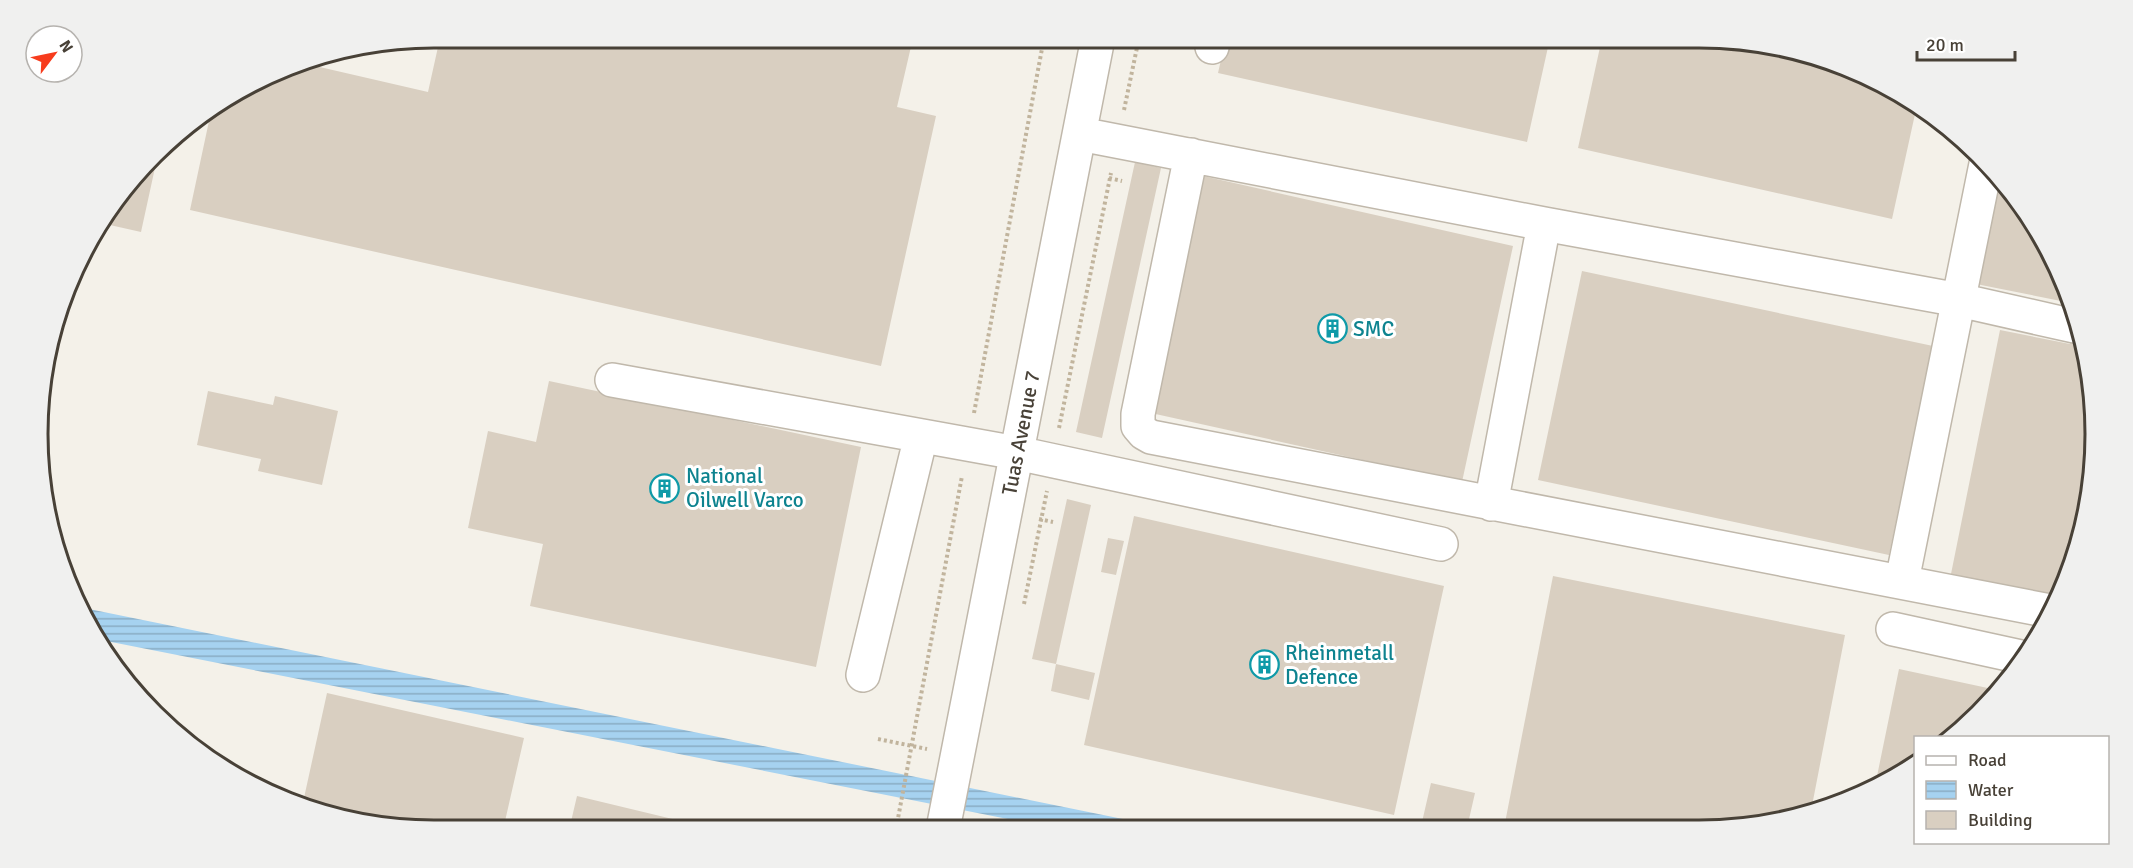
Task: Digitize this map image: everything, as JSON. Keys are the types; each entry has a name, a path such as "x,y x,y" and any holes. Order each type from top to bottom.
{"street":[{"name":"Tuas Avenue 7","path":"945,820 1096,48"},
{"path":"1080,134 1544,224 1959,300 2069,325"},
{"path":"1191,155 1138,414 1138,426 1151,437 2043,609"},
{"path":"1902,581 1984,174"},
{"path":"1491,504 1544,224"},
{"path":"612,380 1017,453 1441,544"},
{"path":"863,675 921,436"},
{"path":"1893,629 2015,656"}],"path":[{"path":"878,739 957,756"}],"water":[{"path":"90,609 1128,820 1013,820 109,642"}],"building":[{"path":"438,48 911,48 897,107 936,116 881,366 190,210 209,121 263,88 316,66 428,92"},
{"path":"1224,48 1548,48 1527,142 1218,73"},
{"path":"1600,48 1724,49 1774,55 1847,77 1915,114 1892,219 1578,148"},
{"path":"1135,162 1161,168 1102,438 1076,432"},
{"path":"155,167 141,232 110,225"},
{"name":"SMC","path":"1203,176 1513,246 1462,482 1151,413"},
{"path":"1992,182 2033,241 2062,301 1971,283"},
{"path":"1582,271 1933,346 1889,555 1538,480"},
{"path":"2000,330 2070,344 2072,334 2082,384 2084,459 2078,509 2072,534 2050,595 1951,574"},
{"name":"National Oilwell Varco","path":"549,381 861,447 816,667 530,606 543,544 468,528 488,431 536,442"},
{"path":"208,391 273,405 275,396 338,411 322,485 258,471 261,459 197,445"},
{"path":"1067,499 1091,505 1056,664 1032,659"},
{"name":"Rheinmetall Defence","path":"1134,516 1444,586 1394,815 1084,745"},
{"path":"1108,538 1124,541 1116,575 1101,572"},
{"path":"1553,576 1845,635 1813,803 1774,813 1724,819 1506,820"},
{"path":"1056,664 1095,673 1089,700 1051,691"},
{"path":"1899,669 1989,688 1939,736 1914,736 1914,754 1877,776"},
{"path":"327,693 524,738 505,820 384,817 334,807 304,798"},
{"path":"1431,783 1475,793 1469,820 1422,820"},
{"path":"577,796 677,820 571,820"}],"place":[{"name":"SMC","path":"1332,329"},
{"name":"National Oilwell Varco","path":"665,488"},
{"name":"Rheinmetall Defence","path":"1264,665"}]}
